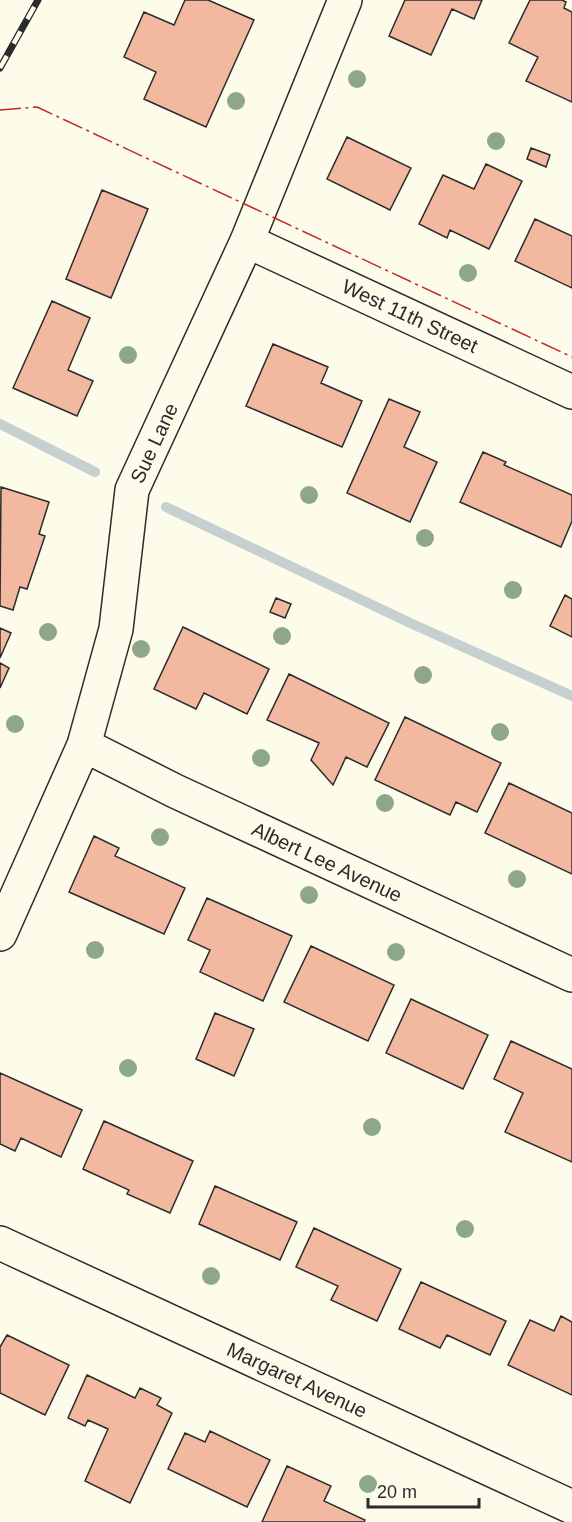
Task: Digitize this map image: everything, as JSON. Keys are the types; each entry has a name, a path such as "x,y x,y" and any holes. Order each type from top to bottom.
{"street":[{"name":"Sue Lane","path":"0,934 84,746 116,629 132,490 247,241 345,0"},
{"name":"West 11th Street","path":"247,241 572,392"},
{"name":"Albert Lee Avenue","path":"84,746 175,791 572,975"},
{"name":"Margaret Avenue","path":"11,1249 572,1507"}],"building":[{"path":"185,0 208,0 254,20 206,127 144,99 156,72 124,57 144,12 174,25"},
{"path":"405,0 482,0 474,19 452,9 431,55 389,36"},
{"path":"530,0 562,0 566,2 564,8 572,12 572,102 526,81 538,57 509,43"},
{"path":"347,137 411,168 390,210 327,179"},
{"path":"531,148 550,155 546,167 527,159"},
{"path":"486,164 522,181 489,249 450,230 447,238 419,224 443,175 474,189"},
{"path":"102,190 148,209 111,298 66,279"},
{"path":"535,219 572,236 572,288 515,261"},
{"path":"52,301 90,318 68,370 93,381 77,416 13,388"},
{"path":"273,344 328,367 321,383 362,401 342,447 246,406"},
{"path":"389,399 420,412 404,447 437,462 410,522 347,493"},
{"path":"483,452 506,462 504,465 572,495 572,521 561,547 460,502"},
{"path":"1,487 49,502 39,534 45,536 27,589 20,587 13,610 0,606"},
{"path":"565,595 572,599 572,637 550,626"},
{"path":"276,598 291,604 285,618 270,612"},
{"path":"183,627 269,669 247,714 204,693 196,709 154,689"},
{"path":"0,628 11,633 0,658"},
{"path":"0,663 9,668 0,688"},
{"path":"289,674 389,723 367,767 346,757 333,785 311,760 319,743 267,720"},
{"path":"405,717 501,763 477,812 456,802 450,815 375,780"},
{"path":"509,783 572,813 572,874 485,833"},
{"path":"94,836 119,848 115,856 185,888 164,934 69,892"},
{"path":"207,898 292,936 263,1001 200,972 210,950 188,940"},
{"path":"311,946 394,985 368,1041 284,1002"},
{"path":"411,999 488,1035 463,1089 386,1053"},
{"path":"215,1013 254,1029 234,1076 196,1059"},
{"path":"511,1041 572,1069 572,1162 505,1132 523,1093 494,1079"},
{"path":"0,1073 82,1110 61,1157 21,1138 15,1151 0,1144"},
{"path":"104,1121 193,1161 170,1213 127,1194 129,1190 83,1169"},
{"path":"215,1186 297,1222 280,1260 199,1224"},
{"path":"314,1228 401,1269 377,1321 331,1300 338,1286 296,1267"},
{"path":"421,1282 506,1321 490,1355 447,1335 440,1348 399,1329"},
{"path":"561,1316 572,1322 572,1395 508,1365 530,1320 554,1331"},
{"path":"7,1335 69,1365 45,1415 0,1393 0,1347"},
{"path":"87,1375 135,1398 140,1388 161,1398 157,1405 172,1413 130,1503 85,1481 108,1429 88,1420 85,1426 68,1418"},
{"path":"210,1431 270,1460 247,1507 168,1469 185,1433 205,1442"},
{"path":"287,1466 331,1486 324,1501 365,1520 364,1522 262,1522"}],"waterway":[{"path":"0,424 95,472"},
{"path":"166,507 408,622 572,696"}],"railway":[{"path":"0,68 38,0"}],"power":[{"path":"0,110 37,107 572,357"}]}
